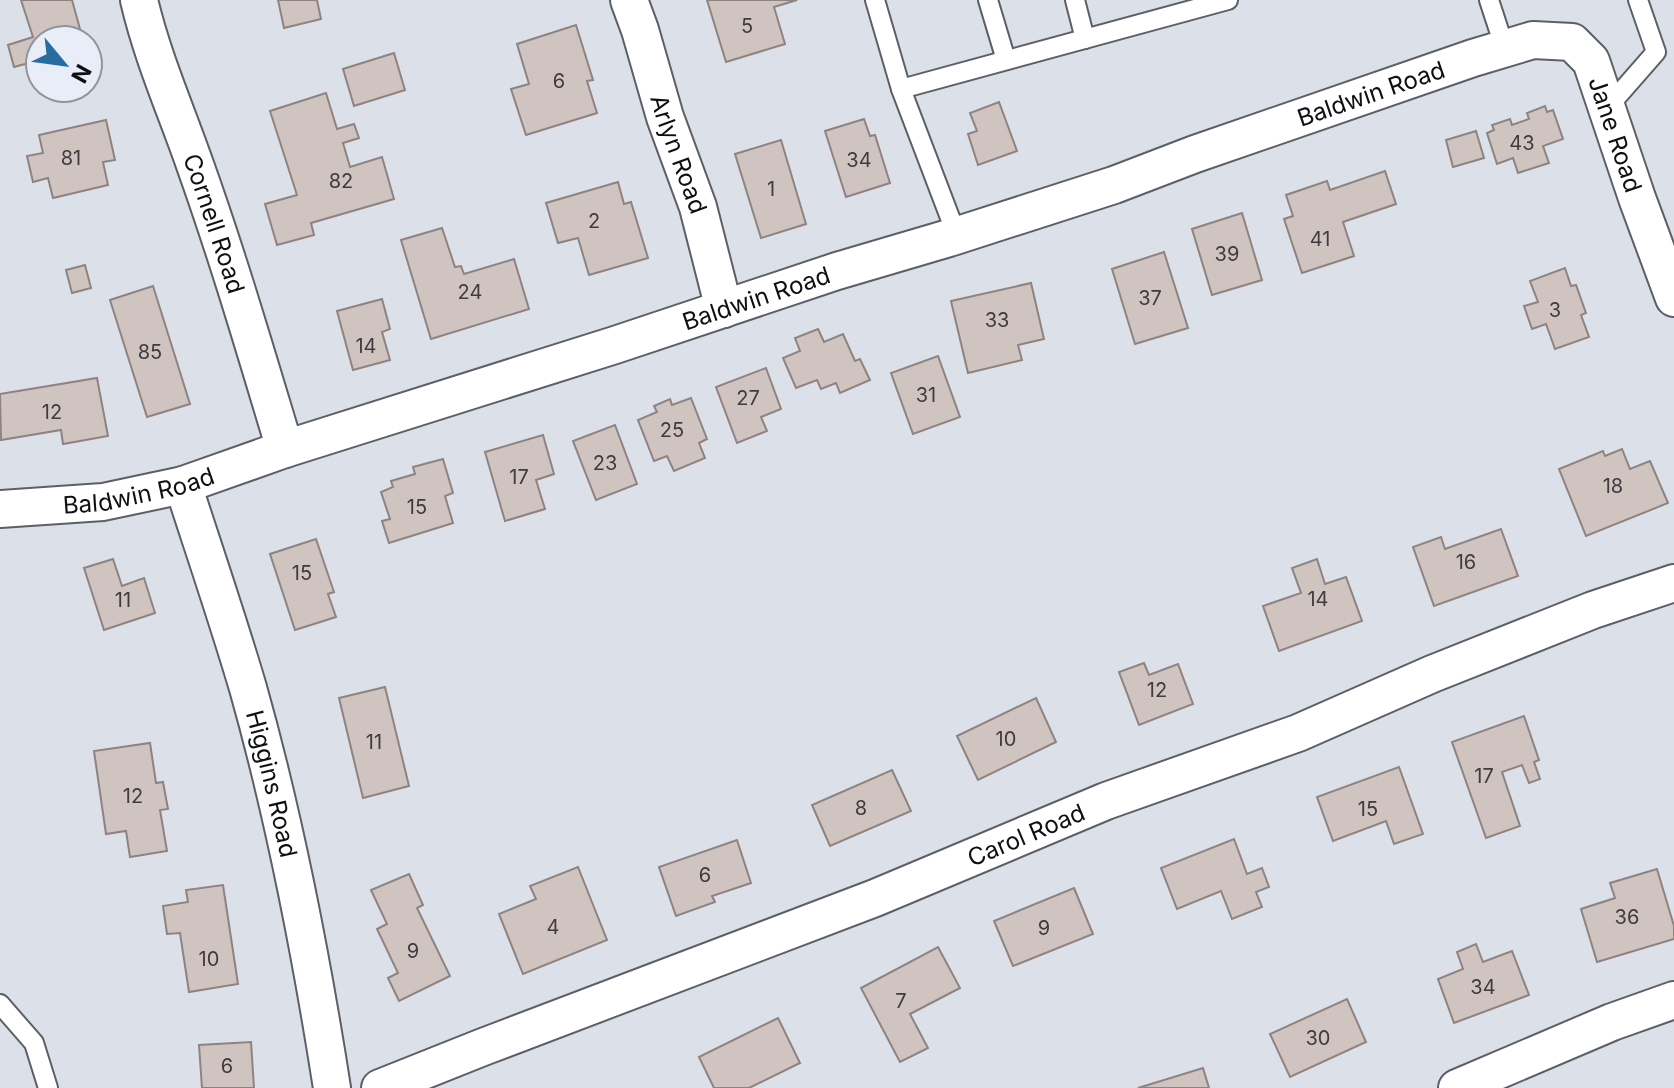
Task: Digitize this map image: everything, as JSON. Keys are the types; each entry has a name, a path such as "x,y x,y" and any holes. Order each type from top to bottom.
{"street":[{"name":"Cornell Road","path":"139,0 148,38 239,297 285,449"},
{"name":"Arlyn Road","path":"629,0 665,117 698,207 724,309"},
{"name":"Jane Road","path":"1505,49 1533,40 1572,42 1591,61 1674,298"},
{"name":"Baldwin Road","path":"0,509 103,502 183,485 285,449 837,271 1114,185 1195,154 1505,49"},
{"name":"Higgins Road","path":"183,485 248,689 274,789 305,935 332,1088"},
{"name":"Carol Road","path":"380,1088 875,898 1106,801 1298,733 1432,674 1593,610 1674,583"},
{"path":"1457,1088 1612,1022 1674,1000"}],"lane":[{"path":"875,0 901,89 957,236"},
{"path":"988,0 1006,60"},
{"path":"1075,0 1085,39"},
{"path":"901,89 1085,39 1178,6 1228,0"},
{"path":"1489,0 1505,49"},
{"path":"1607,108 1656,52 1638,0"},
{"path":"0,1004 34,1043 48,1088"}],"building":[{"path":"21,0 72,0 79,24 29,24"},
{"path":"278,0 317,0 321,19 284,28"},
{"path":"707,0 797,0 774,7 785,44 726,62"},
{"path":"576,25 593,80 587,81 597,113 526,135 511,89 529,84 517,44"},
{"path":"24,40 24,64 14,67 8,45"},
{"path":"394,53 405,90 354,106 343,69"},
{"path":"326,93 337,129 354,124 359,138 343,143 350,167 382,157 394,199 311,223 314,235 277,245 265,204 297,195 270,111"},
{"path":"999,102 1017,151 978,165 968,134 977,131 970,113"},
{"path":"1545,106 1547,112 1553,110 1563,139 1543,146 1549,163 1518,173 1513,158 1497,164 1487,133 1494,130 1492,125 1510,119 1512,125 1529,119 1527,113"},
{"path":"864,119 870,136 875,135 890,183 846,197 825,131"},
{"path":"106,120 115,160 103,162 108,185 53,198 48,178 33,182 27,156 43,153 39,135"},
{"path":"1476,131 1484,158 1453,167 1446,140"},
{"path":"781,140 806,224 761,238 735,154"},
{"path":"1385,171 1396,204 1343,222 1354,256 1302,273 1284,219 1293,216 1286,195 1327,181 1330,190"},
{"path":"618,182 624,204 631,202 648,258 589,275 578,238 558,243 546,203"},
{"path":"1242,213 1262,280 1212,295 1192,229"},
{"path":"442,228 455,267 461,266 464,274 514,259 529,309 431,339 401,240"},
{"path":"1164,252 1188,328 1135,344 1112,269"},
{"path":"85,265 91,288 72,293 66,270"},
{"path":"1565,268 1571,286 1576,285 1586,313 1581,315 1589,337 1555,349 1546,324 1532,329 1524,306 1538,302 1530,281"},
{"path":"1031,283 1044,339 1018,345 1022,360 968,373 951,301"},
{"path":"153,286 190,404 147,417 110,300"},
{"path":"382,299 390,329 382,332 390,360 353,370 337,311"},
{"path":"818,329 824,342 843,334 855,361 860,359 870,380 840,393 836,383 821,389 817,380 796,388 783,358 800,351 795,338"},
{"path":"938,356 960,417 913,434 891,373"},
{"path":"766,368 781,409 761,417 767,431 737,443 716,387"},
{"path":"97,378 108,436 63,444 61,430 1,440 0,394"},
{"path":"691,398 707,439 699,443 705,458 674,471 667,456 654,461 638,420 657,412 654,406 670,399 672,405"},
{"path":"615,425 637,484 596,500 573,441"},
{"path":"543,435 554,474 536,480 545,509 505,521 485,452"},
{"path":"1622,449 1630,469 1650,461 1668,503 1586,536 1559,469 1603,451 1605,456"},
{"path":"443,459 453,493 445,496 453,523 389,543 382,521 390,519 381,492 393,487 391,481 415,474 413,467"},
{"path":"1501,529 1518,576 1434,606 1413,547 1441,537 1445,549"},
{"path":"316,539 334,592 328,594 336,617 295,630 270,554"},
{"path":"113,559 122,586 144,578 155,613 104,630 84,568"},
{"path":"1317,559 1325,584 1346,577 1362,621 1279,651 1263,606 1301,593 1292,568"},
{"path":"1144,663 1149,675 1178,664 1193,704 1139,725 1119,672"},
{"path":"385,687 409,786 363,798 339,698"},
{"path":"1036,698 1056,742 978,780 957,736"},
{"path":"1524,716 1539,760 1534,762 1540,779 1529,783 1522,765 1502,772 1520,826 1486,838 1452,742"},
{"path":"150,743 156,783 163,782 168,809 160,810 167,851 130,857 126,831 106,834 94,751"},
{"path":"1399,767 1423,834 1394,844 1386,821 1333,841 1317,797"},
{"path":"892,770 911,811 830,846 812,805"},
{"path":"1234,839 1247,874 1262,868 1269,887 1256,892 1262,907 1232,919 1221,891 1177,909 1161,868"},
{"path":"737,840 751,883 712,896 715,902 676,916 659,867"},
{"path":"578,867 607,940 523,974 499,914 536,899 530,886"},
{"path":"1657,869 1674,926 1674,939 1597,962 1581,909 1615,898 1610,883"},
{"path":"409,874 423,905 417,908 450,976 399,1001 388,978 398,973 377,929 387,924 371,890"},
{"path":"223,885 238,984 189,992 180,933 167,934 163,906 188,902 186,890"},
{"path":"1074,888 1093,934 1013,966 994,921"},
{"path":"1476,944 1483,962 1512,951 1529,995 1454,1023 1438,979 1463,969 1457,952"},
{"path":"938,947 960,988 910,1014 928,1048 900,1062 861,988"},
{"path":"1347,999 1366,1042 1290,1077 1270,1034"},
{"path":"778,1018 800,1063 749,1088 714,1088 699,1057"},
{"path":"251,1042 254,1088 202,1088 199,1045"},
{"path":"1203,1068 1209,1088 1138,1088"}]}
